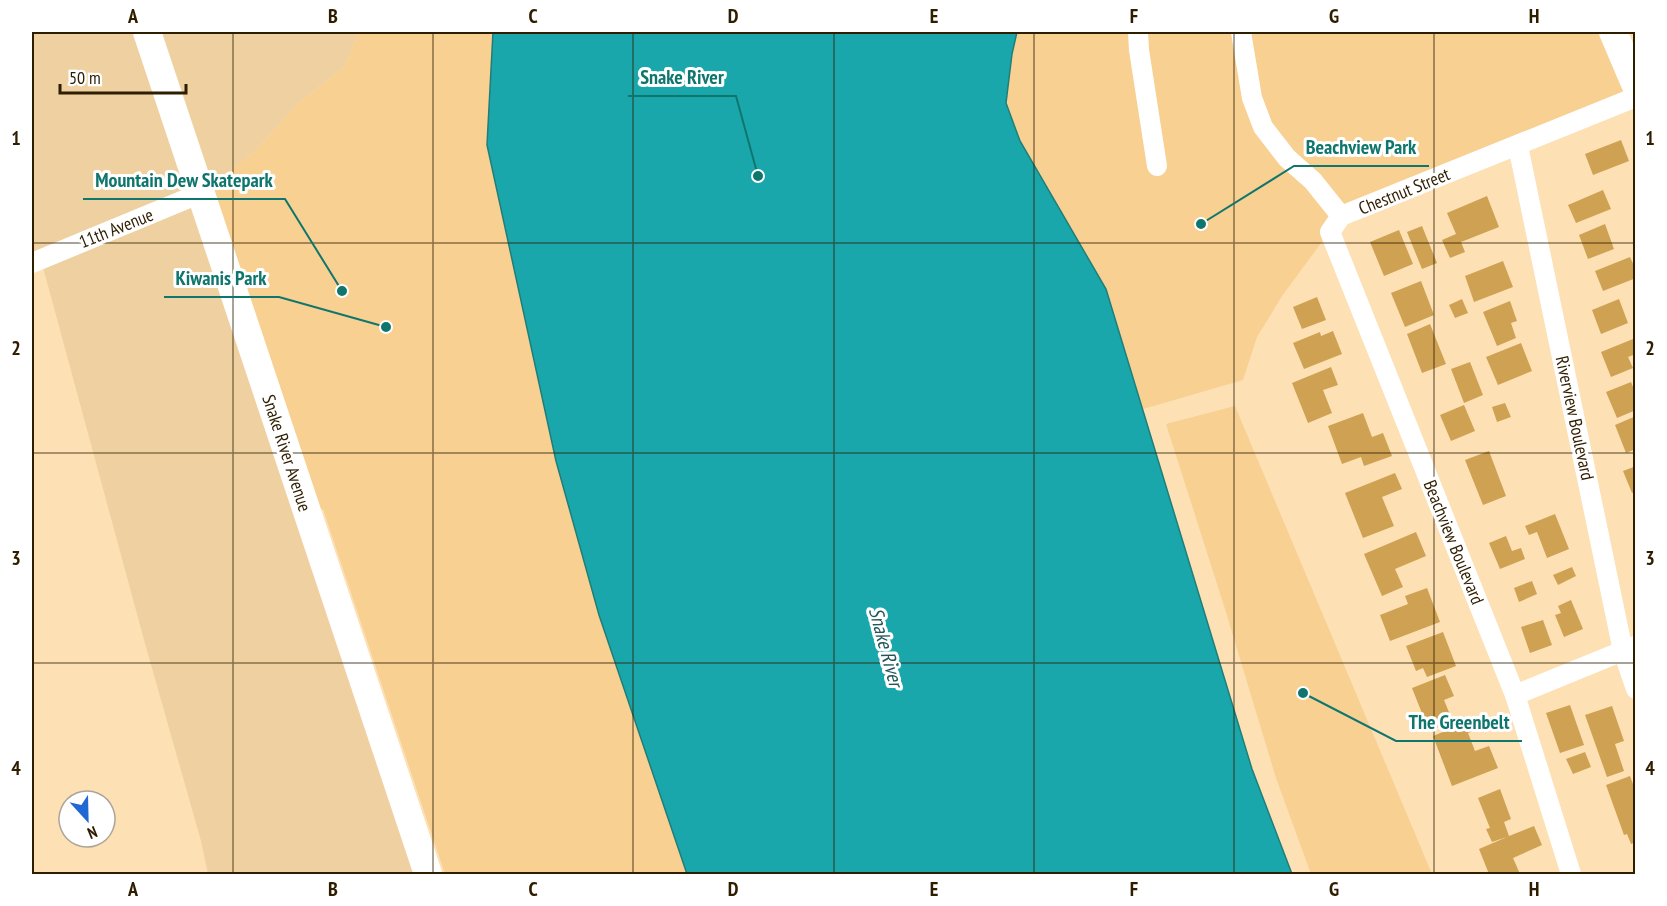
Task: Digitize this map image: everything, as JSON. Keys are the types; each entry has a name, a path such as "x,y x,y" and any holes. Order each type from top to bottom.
{"main road":[{"name":"Snake River Avenue","path":"147,32 428,874"},
{"path":"1613,32 1635,86"}],"street":[{"path":"1138,32 1157,166"},
{"name":"Chestnut Street","path":"1241,32 1252,98 1263,127 1287,158 1313,181 1341,216 1635,97"},
{"name":"Riverview Boulevard","path":"1518,146 1629,649 1635,689"},
{"name":"11th Avenue","path":"32,263 201,193"},
{"name":"Beachview Boulevard","path":"1341,216 1330,232 1515,694 1571,874"},
{"path":"1515,694 1629,649"}],"shaded area":[{"path":"32,32 359,32 344,67 299,103 253,153 201,194 428,874 208,874 201,841 41,260 32,263"},
{"path":"359,32 493,32 487,145 556,461 599,615 687,874 445,874 323,509 307,514 201,193 253,153 299,103 344,67"},
{"path":"1017,32 1613,32 1636,86 1341,216 1282,296 1257,337 1243,380 1143,409 1106,289 1020,141 1006,103"},
{"path":"1235,406 1432,874 1311,874 1276,778 1166,424"}],"water":[{"path":"493,32 1017,32 1006,103 1020,141 1106,289 1252,769 1292,874 687,874 599,615 556,461 487,145"}],"building":[{"path":"1621,140 1629,161 1593,175 1585,154"},
{"path":"1603,190 1611,209 1576,223 1568,205"},
{"path":"1487,196 1499,227 1461,242 1465,252 1450,258 1442,240 1456,234 1447,213"},
{"path":"1605,224 1614,249 1588,259 1579,235"},
{"path":"1422,226 1437,263 1422,269 1407,232"},
{"path":"1399,230 1413,264 1384,276 1370,242"},
{"path":"1630,257 1636,270 1636,278 1603,291 1595,271"},
{"path":"1503,261 1513,287 1474,302 1465,276"},
{"path":"1421,281 1434,315 1405,327 1391,293"},
{"path":"1317,297 1326,320 1302,329 1293,307"},
{"path":"1462,299 1468,313 1455,318 1449,305"},
{"path":"1619,299 1628,323 1601,334 1592,310"},
{"path":"1510,301 1517,321 1511,323 1516,338 1497,346 1483,312"},
{"path":"1430,324 1446,364 1422,373 1407,334"},
{"path":"1333,331 1342,354 1304,369 1293,343 1320,332 1321,336"},
{"path":"1633,339 1636,354 1628,357 1633,368 1611,377 1601,352"},
{"path":"1521,343 1532,371 1498,385 1486,357"},
{"path":"1470,362 1483,395 1464,403 1451,369"},
{"path":"1331,367 1338,385 1323,390 1332,413 1308,423 1292,383"},
{"path":"1631,382 1636,394 1636,410 1617,418 1606,392"},
{"path":"1505,403 1511,417 1497,422 1492,407"},
{"path":"1464,405 1475,431 1451,441 1440,415"},
{"path":"1363,413 1372,437 1383,433 1392,456 1364,466 1361,457 1342,464 1328,426"},
{"path":"1636,416 1636,449 1626,453 1615,425"},
{"path":"1489,451 1506,496 1483,505 1465,460"},
{"path":"1636,466 1636,491 1632,493 1623,471"},
{"path":"1395,473 1402,489 1382,497 1394,526 1363,538 1345,493"},
{"path":"1555,514 1569,549 1547,558 1537,532 1529,535 1525,526"},
{"path":"1416,532 1426,556 1395,569 1403,587 1382,596 1364,554"},
{"path":"1506,536 1512,551 1521,548 1525,559 1500,569 1489,543"},
{"path":"1572,567 1576,576 1558,585 1553,575"},
{"path":"1532,581 1537,594 1519,602 1514,588"},
{"path":"1427,588 1440,622 1390,641 1380,615 1408,604 1405,596"},
{"path":"1571,600 1583,629 1564,637 1555,615 1561,613 1558,606"},
{"path":"1543,620 1552,645 1530,653 1521,627"},
{"path":"1443,632 1456,666 1427,677 1423,668 1416,671 1406,646"},
{"path":"1445,675 1454,696 1444,700 1453,722 1429,731 1412,688"},
{"path":"1570,705 1584,745 1560,753 1546,713"},
{"path":"1612,706 1624,741 1615,744 1624,771 1607,777 1585,715"},
{"path":"1470,721 1473,731 1468,733 1475,751 1489,746 1498,768 1452,786 1433,736"},
{"path":"1585,752 1591,767 1573,774 1566,759"},
{"path":"1630,776 1636,792 1636,842 1631,844 1627,834 1624,835 1606,785"},
{"path":"1500,789 1511,819 1504,822 1509,836 1534,826 1542,845 1513,858 1520,874 1489,874 1479,849 1507,837 1492,842 1486,829 1490,828 1478,798"}],"place":[{"name":"Snake River","path":"758,176"},
{"name":"Beachview Park","path":"1201,224"},
{"name":"Mountain Dew Skatepark","path":"342,291"},
{"name":"Kiwanis Park","path":"386,327"},
{"name":"The Greenbelt","path":"1303,693"}]}
